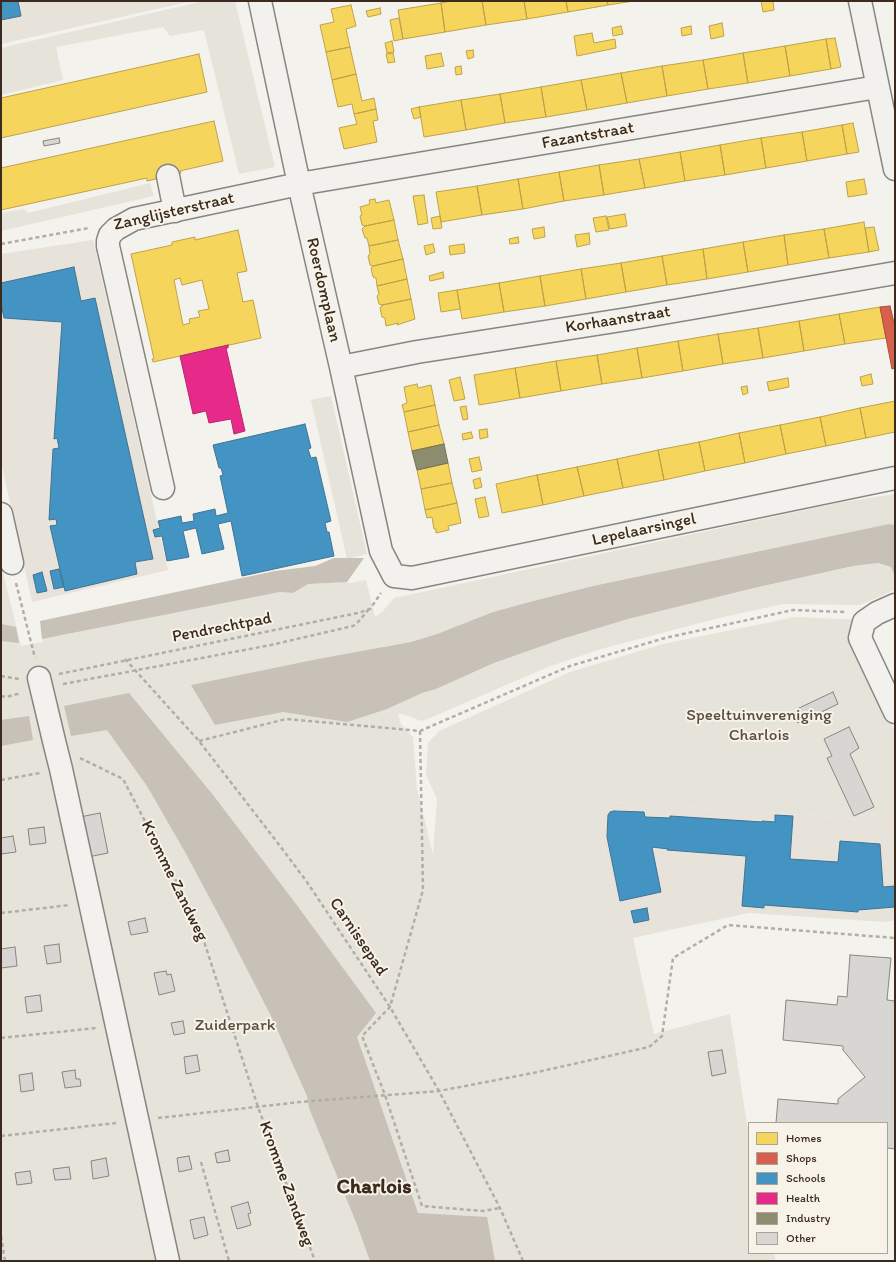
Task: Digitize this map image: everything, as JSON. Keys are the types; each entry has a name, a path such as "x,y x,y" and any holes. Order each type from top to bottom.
{"street":[{"name":"Roerdomplaan","path":"260,1 299,184 381,551 394,576"},
{"path":"860,1 895,169"},
{"name":"Fazantstraat","path":"299,184 878,87"},
{"path":"168,176 175,211"},
{"name":"Zanglijsterstraat","path":"116,229 134,219 299,184"},
{"path":"116,229 110,235 108,246 163,488"},
{"name":"Korhaanstraat","path":"341,367 417,352 628,319 895,273"},
{"name":"Lepelaarsingel","path":"394,576 412,578 895,478"},
{"path":"1,514 12,563"},
{"path":"886,609 864,622 860,638 895,712"},
{"path":"41,683 168,1261"}],"path":[{"name":"Zanglijsterstraat","path":"1,244 97,226 116,229"},
{"path":"1,696 6,697 41,683 137,671 271,645 353,626 370,609 394,576"},
{"path":"22,608 34,652"},
{"name":"Pendrechtpad","path":"41,683 125,659 370,609"},
{"path":"199,741 286,719 420,731 570,666 664,638 793,610 886,609"},
{"name":"Carnissepad","path":"125,659 199,741 307,882 390,1007 439,1091 500,1208 523,1261"},
{"path":"420,731 423,890 390,1007 362,1036 422,1206 483,1211 500,1208"},
{"name":"Kromme Zandweg","path":"54,745 124,779 198,923 258,1106 315,1261"},
{"path":"1,780 61,769"},
{"path":"1,913 90,903"},
{"path":"300,1102 439,1091 533,1073 648,1047 662,1036 673,958 728,925 895,938"},
{"path":"1,1038 117,1025"},
{"path":"201,1162 229,1261"},
{"path":"1,1236 5,1261"}],"shaded area":[{"path":"1,1 192,1 1,44"},
{"path":"93,240 168,570 32,602 1,462 1,254"},
{"path":"889,524 895,525 895,577 891,567 878,563 853,566 754,588 628,619 562,639 494,663 387,709 347,722 283,712 215,725 191,685 411,642 437,634 493,612 593,586"},
{"path":"334,558 364,558 347,582 308,584 293,593 280,592 42,639 40,621 275,571 315,566"},
{"path":"1,624 16,627 19,643 1,641"},
{"path":"129,693 213,795 296,904 376,1013 357,1037 418,1213 487,1217 495,1261 370,1261 356,1222 309,1108 307,1096 272,1018 185,852 147,786 107,730 71,736 64,706"},
{"path":"29,716 33,740 1,746 1,720"},
{"path":"612,802 863,819 895,804 895,920 885,922 749,913 623,940 601,839 602,817"}],"green space":[{"path":"204,1 235,1 275,167 239,174 204,30 170,36 163,27 56,47 63,80 1,95 1,48"},
{"path":"150,183 154,196 1,231 1,213 24,209 28,213"},
{"path":"331,396 367,554 347,559 311,400"},
{"name":"Zuiderpark","path":"895,494 895,525 889,524 593,586 493,612 437,634 411,642 382,647 422,693 436,689 494,663 562,639 628,619 754,588 853,566 878,563 891,567 895,577 895,590 860,605 783,604 719,618 601,649 548,667 421,721 398,713 401,724 413,737 417,789 433,854 437,799 426,775 428,743 439,731 570,672 663,644 795,617 865,620 888,717 895,733 895,804 863,819 612,802 602,817 601,839 623,940 633,938 654,1034 730,1014 748,1131 748,1254 775,1254 775,1261 1,1261 1,564 21,646 43,642 42,639 280,592 293,593 308,584 349,583 366,580 375,617 382,612 394,598 838,503"}],"building: Homes":[{"path":"452,1 482,1 486,25 445,32 441,3"},
{"path":"482,1 524,1 527,19 486,25"},
{"path":"524,1 566,1 568,12 527,19"},
{"path":"566,1 607,1 608,5 568,12"},
{"path":"607,1 634,1 608,5"},
{"path":"761,1 773,1 774,10 763,12"},
{"path":"441,3 445,32 403,39 398,10"},
{"path":"351,5 356,26 346,29 350,47 326,52 320,25 334,22 331,9"},
{"path":"380,8 381,14 368,17 366,11"},
{"path":"399,18 403,39 394,41 390,20"},
{"path":"722,23 724,36 711,39 709,26"},
{"path":"621,26 623,34 613,36 612,28"},
{"path":"691,26 692,34 682,36 681,28"},
{"path":"592,33 594,43 615,39 616,48 577,56 574,36"},
{"path":"835,38 841,67 831,69 826,39"},
{"path":"826,39 831,69 790,76 785,46"},
{"path":"392,41 394,52 387,53 385,43"},
{"path":"785,46 790,76 748,83 743,53"},
{"path":"350,47 356,74 332,80 326,52"},
{"path":"473,50 474,57 468,59 466,51"},
{"path":"393,53 395,62 388,63 386,54"},
{"path":"441,53 444,66 427,69 425,56"},
{"path":"743,53 748,83 708,89 703,60"},
{"path":"199,54 207,92 1,138 1,98"},
{"path":"703,60 708,89 667,96 662,66"},
{"path":"461,66 462,74 456,75 455,67"},
{"path":"662,66 667,96 627,103 621,73"},
{"path":"621,73 627,103 587,110 581,80"},
{"path":"356,74 362,101 374,98 376,109 354,114 352,104 338,107 332,80"},
{"path":"581,80 587,110 546,117 541,87"},
{"path":"541,87 546,117 505,123 500,94"},
{"path":"500,94 505,123 466,130 461,100"},
{"path":"461,100 466,130 424,137 419,107"},
{"path":"419,107 421,117 414,119 411,109"},
{"path":"376,109 378,120 373,121 377,142 344,149 339,128 357,124 354,114"},
{"path":"214,121 223,161 180,171 181,173 147,181 147,178 1,210 1,168"},
{"path":"853,123 859,152 847,154 842,125"},
{"path":"842,125 847,154 807,161 802,132"},
{"path":"802,132 807,161 766,168 761,138"},
{"path":"761,138 766,168 725,175 720,145"},
{"path":"720,145 725,175 685,181 680,152"},
{"path":"680,152 685,181 645,188 639,159"},
{"path":"639,159 645,188 604,195 599,165"},
{"path":"599,165 604,195 564,201 559,172"},
{"path":"559,172 564,201 523,209 518,179"},
{"path":"518,179 523,209 482,215 477,186"},
{"path":"864,179 867,194 848,197 846,182"},
{"path":"477,186 482,215 441,222 436,192"},
{"path":"424,195 428,223 418,225 413,196"},
{"path":"375,199 376,203 389,200 394,220 365,226 362,225 360,207 370,204 369,200"},
{"path":"625,214 627,226 610,229 607,217"},
{"path":"440,216 442,228 433,229 431,218"},
{"path":"606,216 609,230 596,232 593,218"},
{"path":"394,220 398,240 369,246 362,229 365,226"},
{"path":"864,222 869,252 829,258 824,229"},
{"path":"544,227 545,237 534,239 532,229"},
{"path":"874,227 879,250 869,252 865,228"},
{"path":"824,229 829,258 788,265 784,235"},
{"path":"238,230 247,271 237,273 243,302 253,300 261,338 153,362 152,359 154,359 131,254 172,245 172,242 195,237 195,240","holes":["180,278 182,285 202,280 209,309 198,311 200,317 189,319 190,323 183,325 174,280"]},
{"path":"589,233 590,244 577,247 575,235"},
{"path":"784,235 788,265 748,272 743,242"},
{"path":"518,237 519,243 510,244 509,239"},
{"path":"398,240 403,259 373,266 370,265 368,256 370,254 369,246"},
{"path":"743,242 748,272 707,279 703,249"},
{"path":"433,244 435,252 426,255 424,246"},
{"path":"464,244 465,253 450,255 449,246"},
{"path":"703,249 707,279 667,285 662,256"},
{"path":"662,256 667,285 626,292 621,263"},
{"path":"403,259 407,279 377,286 376,278 373,277 371,268 373,266"},
{"path":"621,263 626,292 586,299 581,269"},
{"path":"581,269 586,299 545,306 540,276"},
{"path":"443,272 444,278 430,281 429,276"},
{"path":"540,276 545,306 504,312 499,283"},
{"path":"407,279 411,299 382,305 379,304 377,286"},
{"path":"499,283 504,312 462,319 457,290"},
{"path":"457,290 460,309 441,312 438,293"},
{"path":"411,299 415,319 397,325 398,323 386,326 385,318 382,317 380,308 382,305"},
{"path":"880,307 886,338 845,344 839,314"},
{"path":"839,314 845,344 804,351 799,321"},
{"path":"799,321 804,351 763,358 758,328"},
{"path":"758,328 763,358 723,364 718,334"},
{"path":"718,334 723,364 683,371 678,341"},
{"path":"678,341 683,371 642,378 637,348"},
{"path":"637,348 642,378 602,384 597,355"},
{"path":"597,355 602,384 561,391 556,361"},
{"path":"556,361 561,391 520,398 515,368"},
{"path":"515,368 520,398 479,405 474,375"},
{"path":"871,374 873,384 862,386 860,377"},
{"path":"460,377 465,399 454,401 449,380"},
{"path":"788,378 789,387 769,391 767,382"},
{"path":"417,384 418,388 431,385 435,405 404,412 402,405 407,403 404,387"},
{"path":"747,386 748,393 743,395 741,387"},
{"path":"895,401 895,432 866,438 860,408"},
{"path":"435,405 439,425 408,432 404,412"},
{"path":"466,406 468,419 463,420 460,407"},
{"path":"860,408 866,438 826,446 820,417"},
{"path":"820,417 826,446 786,454 780,425"},
{"path":"439,425 444,444 412,451 408,432"},
{"path":"780,425 786,454 745,463 739,433"},
{"path":"487,429 488,437 480,439 479,430"},
{"path":"471,432 473,438 463,440 462,434"},
{"path":"739,433 745,463 705,471 699,442"},
{"path":"699,442 705,471 664,480 658,450"},
{"path":"658,450 664,480 623,488 617,459"},
{"path":"479,457 482,470 472,472 469,459"},
{"path":"617,459 623,488 584,496 577,467"},
{"path":"448,463 452,483 421,489 417,470"},
{"path":"577,467 584,496 543,505 537,475"},
{"path":"537,475 543,505 502,513 496,484"},
{"path":"480,478 482,487 475,489 473,480"},
{"path":"452,483 457,503 425,510 421,489"},
{"path":"485,497 489,516 479,518 475,499"},
{"path":"457,503 461,523 448,526 449,530 436,533 432,517 427,518 425,510"}],"building: Shops":[{"path":"890,306 895,327 895,368 892,369 880,307"}],"building: Schools":[{"path":"1,1 18,1 21,16 1,20"},
{"path":"74,267 81,301 95,298 153,559 135,562 137,574 65,591 50,526 57,525 56,519 49,520 53,449 59,448 57,438 54,439 62,322 4,318 1,303 1,283"},
{"path":"305,424 311,448 308,449 311,458 316,457 331,521 325,523 327,532 329,532 334,556 242,576 231,521 218,524 224,549 202,554 196,528 183,531 189,557 167,561 162,536 155,537 153,530 160,528 158,521 181,516 182,523 194,521 193,514 215,509 216,516 228,513 220,476 223,475 221,468 219,468 213,445"},
{"path":"59,569 64,587 54,589 50,571"},
{"path":"42,572 47,591 37,593 33,575"},
{"path":"610,812 644,812 645,817 670,818 670,816 762,822 775,822 775,815 793,816 790,859 838,862 840,841 880,844 883,887 895,886 895,907 858,910 858,912 764,905 764,908 742,906 746,856 667,850 668,849 652,847 661,892 620,901 607,837 608,815"},
{"path":"647,908 649,920 634,923 631,911"}],"building: Health":[{"path":"228,345 228,348 226,348 245,431 234,434 231,419 209,423 206,411 193,414 180,356"}],"building: Industry":[{"path":"444,444 448,463 417,470 412,451"}],"building: Other":[{"path":"59,138 60,143 44,146 43,141"},
{"path":"833,692 838,704 804,722 803,720 798,723 793,713 798,711 797,709"},
{"path":"849,727 859,748 850,754 874,807 854,816 827,758 832,756 824,739"},
{"path":"100,813 108,853 83,858 75,818"},
{"path":"44,827 46,843 30,845 28,829"},
{"path":"13,836 16,852 1,854 1,838"},
{"path":"145,918 148,932 131,935 128,922"},
{"path":"59,944 61,962 47,964 44,946"},
{"path":"15,947 17,966 1,968 1,949"},
{"path":"850,955 891,958 887,1000 895,1001 895,1149 888,1148 888,1122 776,1122 778,1099 838,1104 838,1099 865,1077 843,1050 843,1046 783,1040 786,1000 837,1005 838,996 847,997"},
{"path":"166,971 167,975 171,974 175,991 159,995 154,973"},
{"path":"40,995 42,1011 27,1013 25,997"},
{"path":"183,1021 185,1033 174,1035 171,1023"},
{"path":"722,1050 726,1073 712,1076 708,1052"},
{"path":"197,1055 200,1071 186,1074 184,1057"},
{"path":"75,1070 76,1079 80,1079 81,1086 65,1088 62,1072"},
{"path":"32,1073 34,1090 21,1092 19,1075"},
{"path":"228,1150 230,1161 217,1163 215,1153"},
{"path":"189,1156 192,1169 179,1172 177,1158"},
{"path":"106,1158 109,1176 93,1179 91,1161"},
{"path":"69,1167 71,1179 55,1180 53,1169"},
{"path":"30,1171 32,1183 17,1185 15,1173"},
{"path":"248,1202 251,1213 248,1214 251,1225 237,1229 231,1207"},
{"path":"204,1217 208,1235 194,1239 190,1220"}],"district":[{"name":"Charlois","path":"374,1188"}],"park label":[{"name":"Speeltuinvereniging Charlois","path":"759,726"}]}
